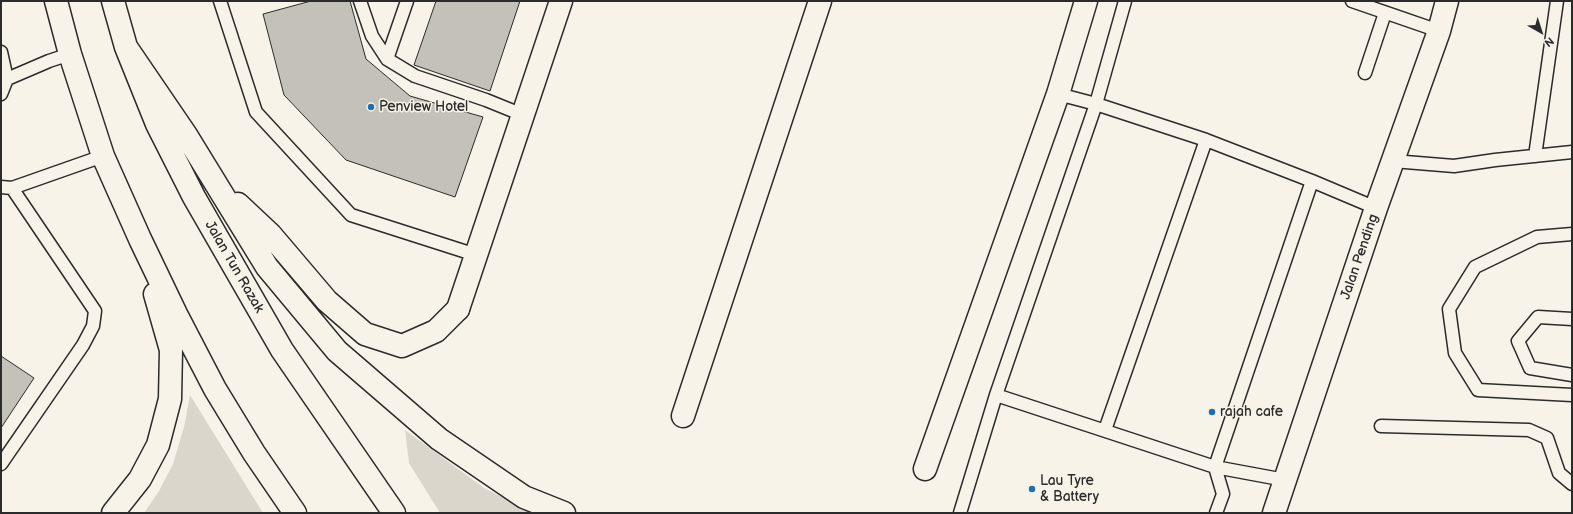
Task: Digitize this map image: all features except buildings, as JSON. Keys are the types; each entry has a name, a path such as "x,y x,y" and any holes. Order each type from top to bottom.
{"main road":[{"path":"56,1 70,54 103,156 140,239 176,314 215,389 254,453 294,513"},
{"name":"Jalan Tun Razak","path":"113,1 126,47 157,124 194,197 282,350 394,513"},
{"path":"217,183 270,234 327,301 365,334 402,346 436,331 458,309 561,1"},
{"path":"683,416 820,1"},
{"path":"925,469 1058,94 1086,1"},
{"name":"Jalan Pending","path":"1274,513 1376,208 1439,31 1447,1"},
{"path":"126,47 217,183 267,266 337,351 439,439 524,496 564,513"},
{"path":"113,513 140,479 158,445 170,399 171,350 140,239"}],"lane":[{"path":"220,1 256,112 351,215 476,255"},
{"path":"360,1 372,36 387,59 414,76 486,100 523,115"},
{"path":"387,59 407,1"},
{"path":"960,513 996,395 1096,104 1125,1"},
{"path":"1352,1 1439,31"},
{"path":"1535,156 1558,1"},
{"path":"1365,74 1385,13"},
{"path":"1,52 7,79 1,94"},
{"path":"7,79 49,61 70,54"},
{"path":"1058,94 1096,104 1206,140 1312,181 1376,208"},
{"path":"1105,430 1206,140"},
{"path":"1393,161 1454,166 1572,152"},
{"path":"1,464 83,345 93,326 95,311 6,187 103,156"},
{"path":"1216,513 1223,494 1215,467 1312,181"},
{"path":"1572,234 1537,237 1475,267 1449,308 1455,353 1478,390 1572,395"},
{"path":"1572,319 1538,317 1518,341 1530,368 1572,375"},
{"path":"996,395 1215,467 1285,480"},
{"path":"1381,426 1529,430 1547,438 1559,473 1572,484"}],"shaded area":[{"path":"190,395 263,513 144,513 159,491 173,464 184,427"},
{"path":"405,430 484,488 534,513 440,513 409,463"}],"place":[{"name":"Penview Hotel","path":"371,107"},
{"name":"rajah cafe","path":"1212,412"},
{"name":"Lau Tyre & Battery","path":"1032,489"}]}
